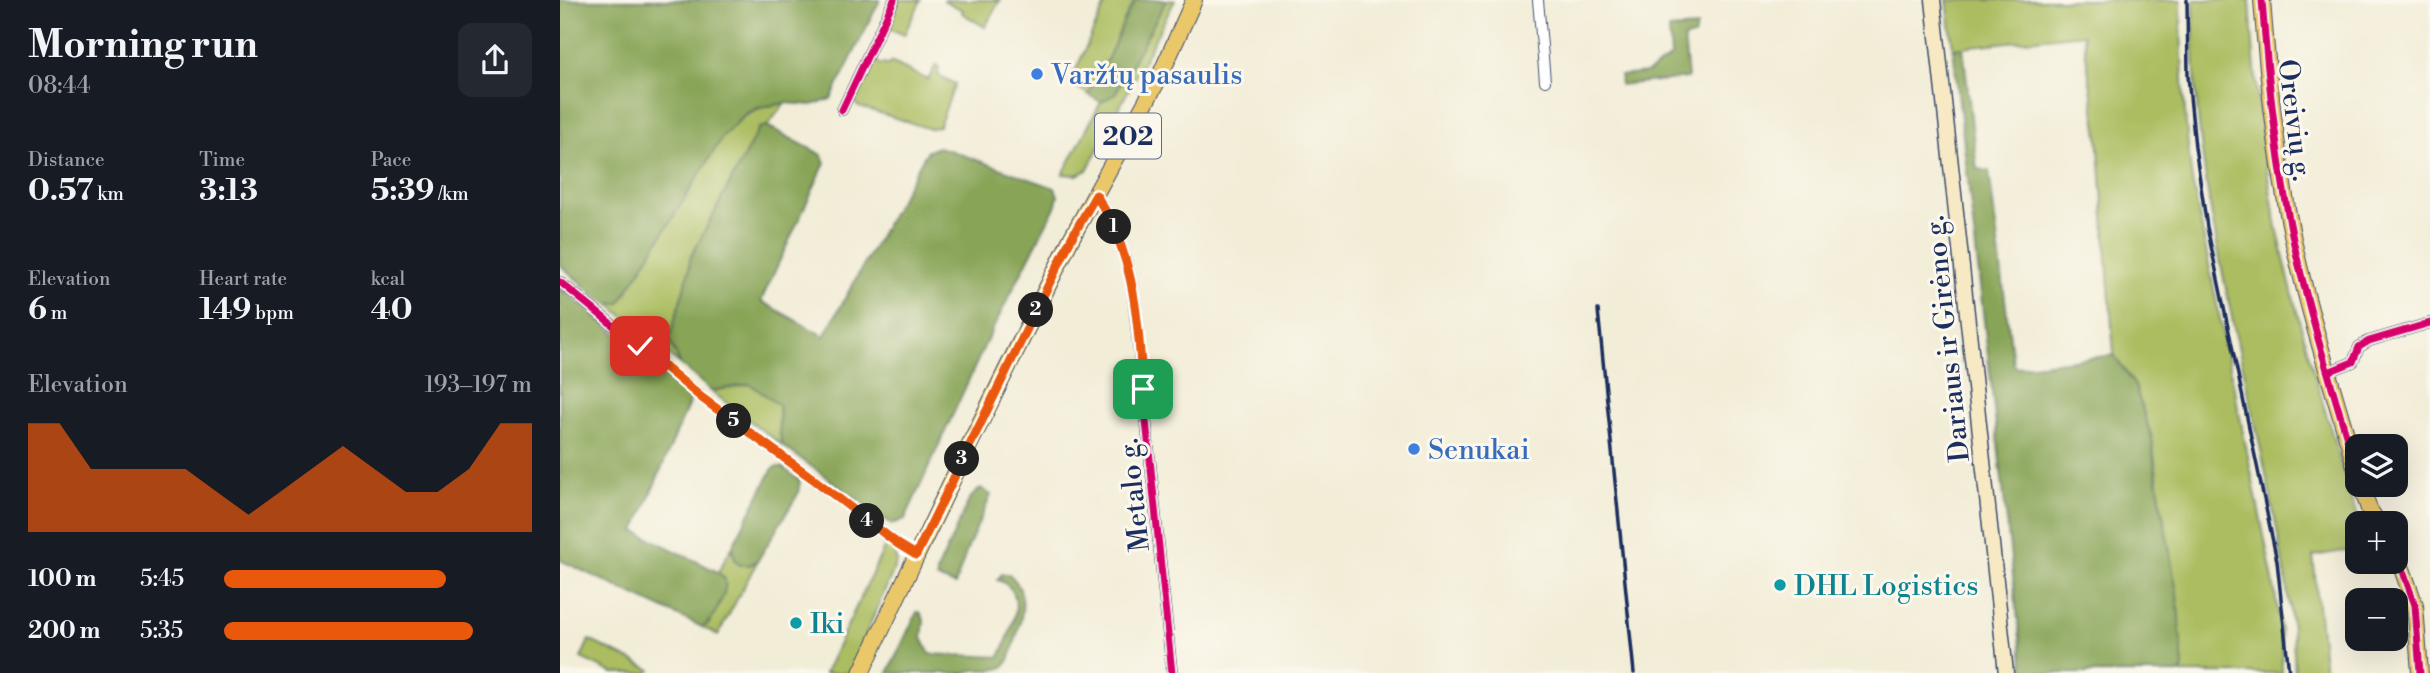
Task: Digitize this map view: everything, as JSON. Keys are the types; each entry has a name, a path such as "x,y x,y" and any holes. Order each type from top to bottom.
{"main road":[{"name":"202","path":"861,673 1072,237 1159,78 1194,0"},
{"name":"Dariaus ir Girėno g.","path":"1933,0 2006,673"},
{"name":"Oreivių g.","path":"2262,0 2267,81 2294,245 2346,434"},
{"path":"2404,574 2430,636"},
{"path":"2415,604 2420,673"}],"street":[{"path":"842,110 894,0"},
{"path":"1538,0 1545,81"},
{"name":"Metalo g.","path":"1096,195 1114,226 1127,261 1132,285 1172,673"},
{"path":"560,282 702,398 916,555"},
{"path":"2329,372 2353,362 2359,347 2369,341 2430,323"}],"green space":[{"path":"560,0 880,0 831,99 812,105 785,103 760,107 746,113 723,136 620,303 609,304 598,298 560,265"},
{"path":"898,0 921,0 904,35 885,26"},
{"path":"943,0 1000,0 985,27 962,13 963,10"},
{"path":"1107,0 1136,0 1089,95 1070,83"},
{"path":"1136,0 1164,0 1165,3 1115,94 1101,102 1089,95 1090,90"},
{"path":"1164,0 1175,0 1087,170 1077,175 1063,174 1101,102 1115,93"},
{"path":"1947,0 2181,0 2184,90 2192,181 2273,580 2281,632 2282,673 2181,673 2183,667 2152,439 2135,386 2114,355 2098,136 2083,34 1953,48"},
{"path":"2194,0 2250,0 2262,133 2269,186 2282,249 2310,359 2345,478 2345,497 2351,497 2356,511 2345,511 2345,551 2313,556 2325,673 2295,673 2290,609 2280,546 2208,191 2194,64"},
{"path":"1697,27 1694,36 1684,38 1688,78 1620,85 1621,76 1646,73 1671,57 1669,29"},
{"path":"1963,47 1977,169 1989,171 2013,363 2016,367 2114,355 2135,386 2152,439 2177,593 2183,667 2181,673 2024,673 1953,48"},
{"path":"873,51 878,54 875,60 880,64 889,65 891,62 928,80 936,65 939,67 938,75 955,84 939,126 930,129 857,106 852,96"},
{"path":"785,103 767,126 759,128 690,259 669,340 681,365 609,304 620,302 723,136 750,112"},
{"path":"767,126 822,155 825,163 761,301 824,336 927,151 938,147 949,150 1055,188 1058,196 1055,207 987,340 905,519 892,524 783,446 779,405 750,384 711,391 681,365 669,340 690,259 759,128"},
{"path":"560,288 692,396 635,531 718,572 724,579 722,599 710,620 702,627 560,560"},
{"path":"750,384 779,405 779,431 783,446 711,391"},
{"path":"776,467 782,467 800,481 798,494 758,560 749,565 740,565 735,560 733,545"},
{"path":"981,488 991,495 955,585 937,578 937,571 970,498"},
{"path":"886,544 893,549 897,562 849,673 825,673"},
{"path":"733,545 732,553 750,565 758,560 718,635 702,627 709,624 725,579 718,572"},
{"path":"1002,574 1009,574 1016,582 1022,598 1014,645 1004,666 965,673 888,673 917,612 920,612 924,620 922,638 930,654 1000,657 1012,625 1016,603 1014,593 1008,585 997,580"},
{"path":"589,640 651,670 649,673 613,673 581,658"}],"railway":[{"path":"2187,0 2188,76 2207,227 2277,561 2289,673"},
{"path":"1598,310 1634,673"}],"cycle path":[{"path":"842,110 894,0"},
{"path":"2262,0 2274,123 2294,244 2346,434"},
{"path":"1096,195 1118,238 1132,285 1172,673"},
{"path":"560,282 702,398 916,555"},
{"path":"2328,372 2353,362 2359,347 2369,341 2430,323"},
{"path":"2404,574 2415,605 2420,673"}],"place":[{"name":"Varžtų pasaulis","path":"1037,74"},
{"name":"Senukai","path":"1414,449"},
{"name":"DHL Logistics","path":"1780,585"},
{"name":"Iki","path":"796,623"}],"route":[{"path":"640,346 702,398 916,555 1072,237 1096,195 1111,219 1127,261 1137,317 1143,389"}]}
